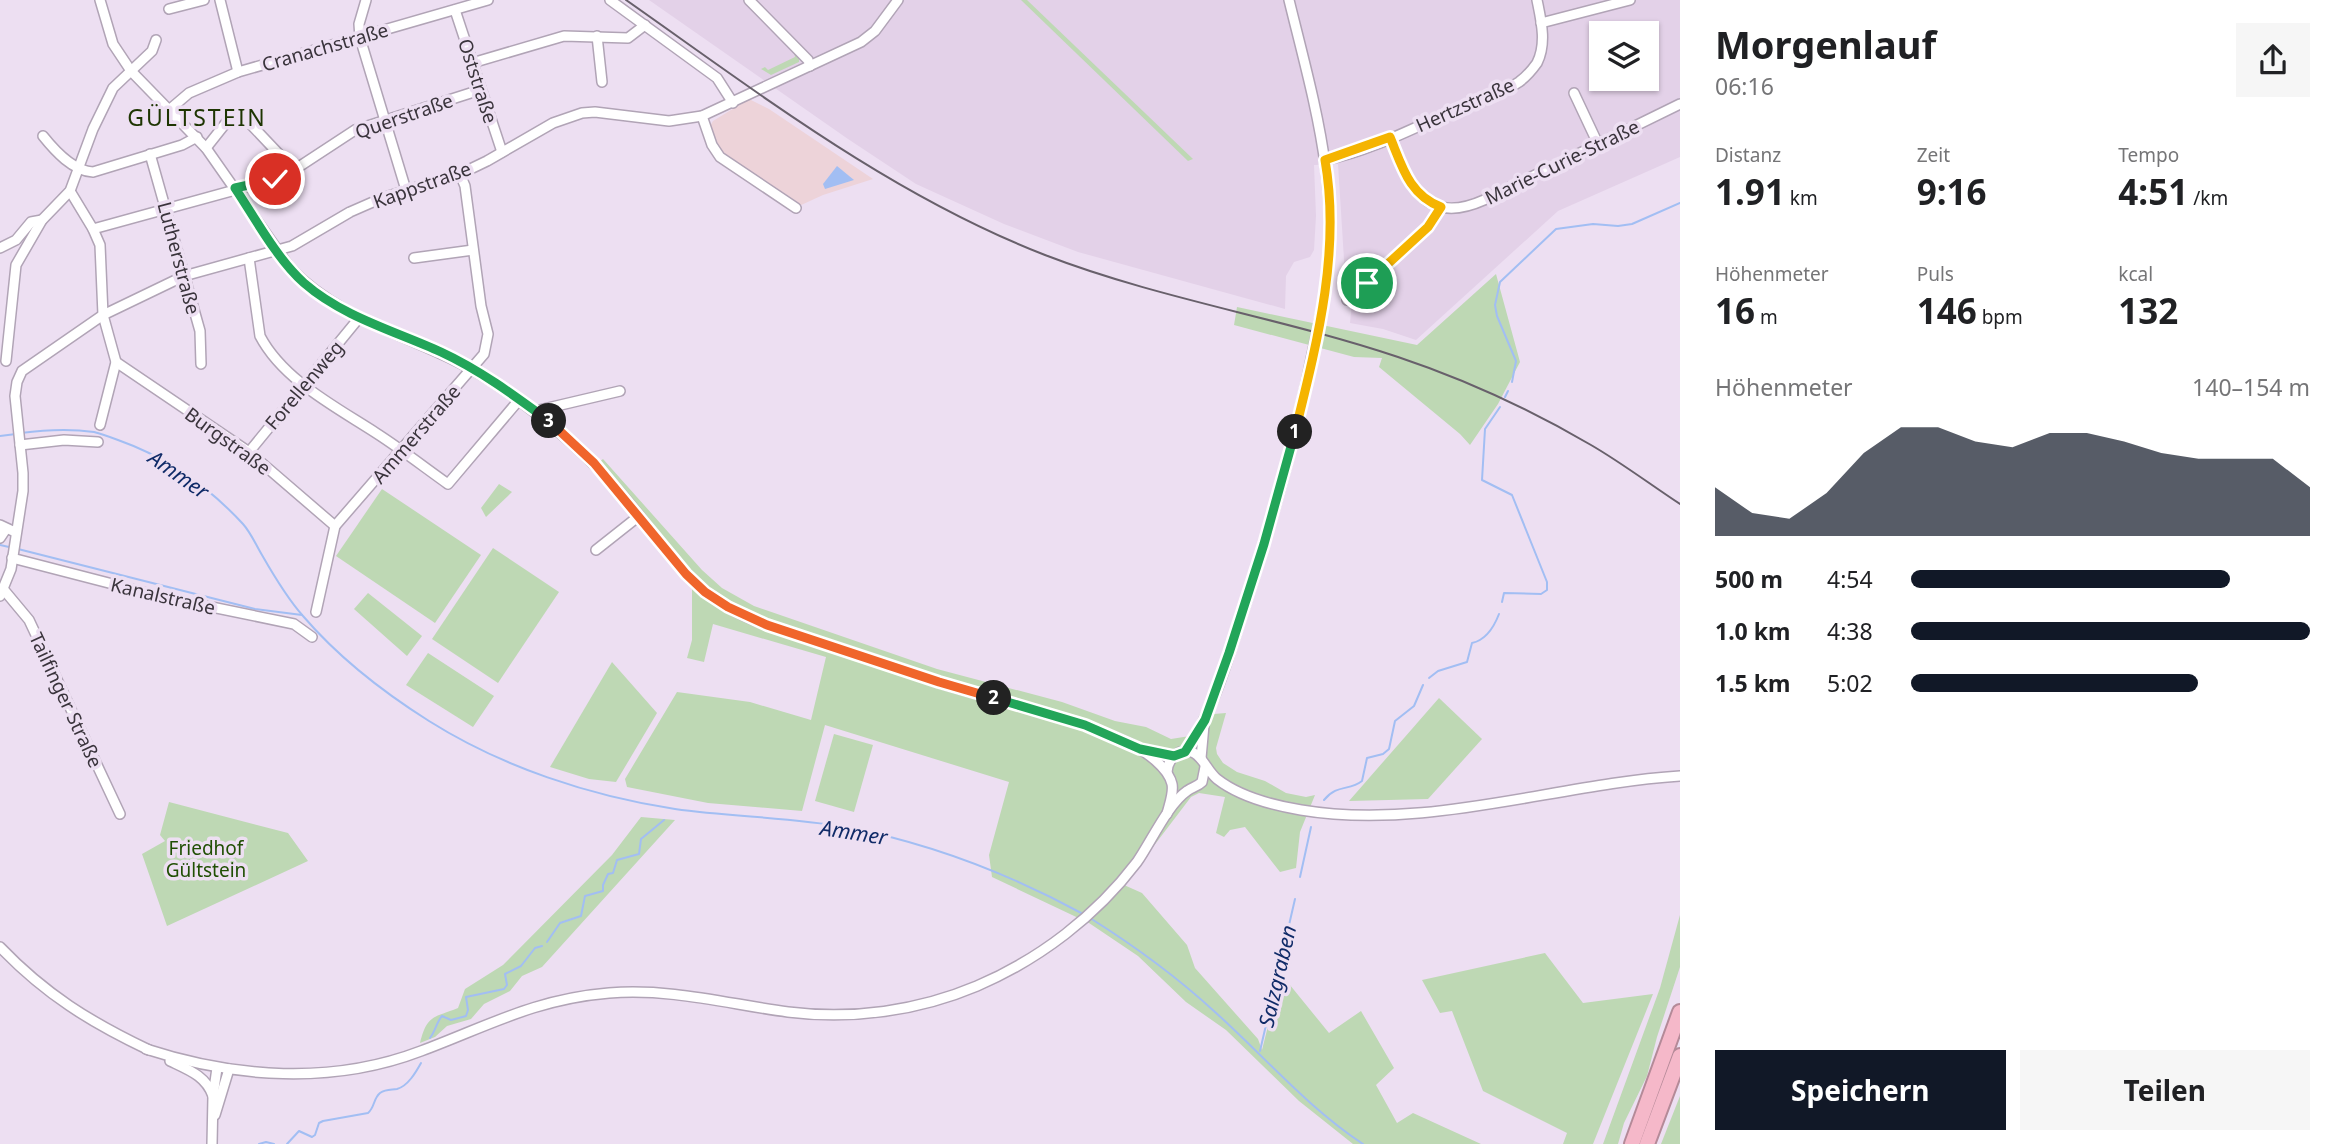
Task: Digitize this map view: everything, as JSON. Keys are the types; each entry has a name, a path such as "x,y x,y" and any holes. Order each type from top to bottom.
{"highway":[{"path":"1632,1144 1680,1012"},
{"path":"1647,1144 1680,1056"}],"street":[{"path":"100,0 113,44 131,71 206,148 278,251 304,283 328,301 359,318 443,353 472,369 564,433 594,463 696,584 716,600 739,613 939,682 1067,719 1140,749 1174,756"},
{"path":"169,9 204,0"},
{"path":"220,0 238,72"},
{"path":"366,0 359,24 360,38 406,190"},
{"name":"Cranachstraße","path":"169,110 189,93 238,72 488,0"},
{"path":"610,0 717,78 733,103"},
{"path":"749,0 808,60 810,66"},
{"path":"1185,752 1205,720 1264,544 1294,434 1322,309 1329,263 1331,227 1325,160 1289,0"},
{"name":"Hertzstraße","path":"1325,160 1390,137 1505,89 1524,78 1540,55 1543,37 1537,0"},
{"path":"1541,23 1630,0"},
{"name":"Kappstraße","path":"22,371 103,316 184,275 292,246 350,212 406,190 460,174 553,123 582,113 611,113 669,121 702,116 733,103 862,42 875,31 894,1"},
{"name":"Oststraße","path":"455,10 502,152"},
{"path":"472,63 565,36 628,38 645,25"},
{"path":"597,37 602,82"},
{"path":"22,371 3,363 16,265 42,220 70,191 93,129 114,88 152,51 156,40"},
{"name":"Querstraße","path":"93,229 275,179 294,170 355,130 480,90"},
{"path":"1574,93 1598,144"},
{"name":"Marie-Curie-Straße","path":"1441,207 1473,205 1680,104"},
{"path":"206,148 233,114 240,113 294,170"},
{"path":"702,116 712,145 720,157 796,208"},
{"path":"43,136 58,155 85,172 93,172 182,145 197,137"},
{"path":"1347,300 1428,227 1441,207 1425,199 1411,187 1390,137"},
{"name":"Lutherstraße","path":"150,154 200,331 201,363"},
{"name":"Ammerstraße","path":"316,612 335,526 484,354 488,334 465,186 460,174"},
{"path":"70,191 100,245 103,316 116,362 100,425"},
{"path":"0,248 16,240 31,222 42,220"},
{"path":"414,258 473,250"},
{"path":"249,258 260,336 265,345 303,386 402,450 448,484 519,400"},
{"name":"Forellenweg","path":"248,452 359,318"},
{"name":"Burgstraße","path":"116,362 248,452 335,526"},
{"name":"Tailfinger Straße","path":"22,371 15,388 23,491 7,529 13,551 2,593 29,620 120,814"},
{"path":"535,411 620,391"},
{"path":"19,443 64,440 98,442"},
{"path":"596,550 639,516"},
{"path":"0,538 7,529"},
{"name":"Kanalstraße","path":"13,551 163,597 294,624 312,637"},
{"path":"146,1049 217,1068 292,1074 358,1069 407,1056 532,1007 569,998 609,993 673,993 812,1014 853,1014 903,1008 941,999 989,980 1034,956 1079,924 1100,904 1136,862 1167,814 1188,790 1200,784 1205,776 1205,720"},
{"path":"1140,749 1167,772 1172,783 1188,790"},
{"path":"1167,772 1169,762 1174,756 1185,752 1195,754 1230,789"},
{"path":"1200,784 1230,789 1256,799 1303,810 1377,814 1475,806 1616,783 1680,776"},
{"path":"1167,814 1172,783"},
{"path":"0,947 38,984 71,1009 108,1031 202,1077 213,1096"},
{"path":"212,1144 213,1096 217,1068"},
{"path":"214,1120 229,1069"}],"shaded area":[{"path":"649,0 1680,0 1680,157 1558,211 1416,340 1383,329 1350,323 1352,302 1346,291 1338,164 1314,165 1314,250 1310,257 1294,262 1286,276 1285,309 1078,252 1004,224 916,184"},
{"path":"749,99 769,109 873,179 823,195 799,206 724,155 712,136 710,126 713,121"}],"green space":[{"path":"1021,0 1027,0 1193,159 1188,161"},
{"path":"794,52 799,57 799,62 771,75 761,69 765,67 768,70 795,57"},
{"path":"1496,274 1520,362 1498,404 1470,445 1379,367 1382,358 1354,357 1234,325 1237,307 1417,345"},
{"path":"603,459 702,570 722,588 754,606 937,669 1062,702 1115,721 1146,727 1171,739 1190,736 1201,715 1226,713 1216,748 1223,763 1237,772 1265,781 1286,793 1306,797 1315,795 1300,832 1296,868 1280,872 1245,827 1230,830 1224,837 1216,833 1225,797 1199,793 1191,797 1124,885 1142,893 1187,945 1195,968 1258,1039 1262,1050 1281,974 1329,1033 1361,1011 1394,1068 1376,1085 1397,1123 1413,1113 1481,1144 1353,1144 1299,1101 1226,1030 1186,1002 1138,956 1089,923 992,877 989,855 1009,782 825,725 802,811 708,803 627,787 625,779 677,692 750,702 811,720 826,657 713,624 704,662 687,658 692,640 692,589 594,466"},
{"path":"499,484 512,492 486,517 481,508"},
{"path":"382,489 481,555 435,623 336,556"},
{"path":"493,548 559,592 498,683 432,639"},
{"path":"368,593 422,636 407,656 354,609"},
{"path":"428,653 494,696 473,727 406,685"},
{"path":"612,662 657,713 616,782 589,779 550,767"},
{"path":"1439,698 1482,739 1428,799 1349,801"},
{"path":"834,734 873,745 854,812 815,801"},
{"name":"Friedhof Gültstein","path":"169,802 288,833 308,861 167,926 142,854 165,841 160,835"},
{"path":"641,817 675,820 542,967 522,976 510,991 484,1004 471,1019 447,1026 435,1037 420,1043 429,1022 458,1008 465,989 503,965 612,855"},
{"path":"1680,915 1680,967 1647,1076 1624,1123 1618,1144 1603,1144 1660,988"},
{"path":"1545,953 1583,1003 1653,994 1593,1144 1563,1144 1567,1133 1483,1091 1452,1011 1440,1013 1422,980"},
{"path":"1680,1096 1680,1144 1661,1144"}],"water":[{"path":"837,166 854,180 825,189 823,184"}],"waterway":[{"name":"Salzgraben","path":"1512,382 1516,361 1495,305 1500,282 1556,229 1593,224 1632,224 1680,203"},
{"name":"Salzgraben","path":"1505,397 1508,391"},
{"name":"Salzgraben","path":"1500,407 1485,429 1482,480 1512,495 1547,582 1547,590 1541,594 1504,593 1502,602"},
{"name":"Ammer","path":"21,433 58,430 94,432 136,447 185,474 215,497 243,524 292,602 331,646 378,686 412,710 486,752 579,788 643,803 696,812 845,827 908,842 999,873 1085,915"},
{"name":"Ammer","path":"0,436 16,434"},
{"name":"Ammer","path":"0,545 9,547"},
{"name":"Ammer","path":"18,549 255,609 302,615"},
{"name":"Salzgraben","path":"1429,678 1438,671 1467,662 1472,643 1489,632 1499,614"},
{"name":"Salzgraben","path":"1324,800 1334,792 1362,781 1367,758 1383,754 1389,749 1395,721 1414,706 1423,685"},
{"path":"547,942 560,923 581,916 585,896 603,891 603,885 608,874 613,873 617,860 639,854 641,839 664,820"},
{"name":"Salzgraben","path":"1300,877 1311,827"},
{"name":"Salzgraben","path":"1260,1051 1295,899"},
{"name":"Ammer","path":"1090,918 1185,986 1305,1098 1363,1144"},
{"path":"430,1038 442,1016 451,1020 466,1016 466,997 504,989 507,985 505,974 521,966 535,948 542,946"},
{"path":"287,1144 299,1131 312,1137 319,1123 323,1121 368,1113 380,1093 405,1085 421,1063"},
{"path":"259,1144 274,1144"}],"railway":[{"path":"626,0 828,140 880,173 988,231 1045,255 1132,284 1354,343 1448,375 1568,432 1614,459 1680,504"}],"district":[{"name":"GÜLTSTEIN","path":"197,117"}],"route":[{"path":"275,179 235,188 290,268 304,283 328,301 359,318 443,353 472,369 550,422 594,463 686,574 716,600 767,625 939,682 1067,719 1140,749 1174,756 1185,752 1205,720 1252,582 1291,445 1310,366 1328,270 1331,219 1325,160 1390,137 1411,187 1432,204 1441,207 1433,222 1367,283"}]}
